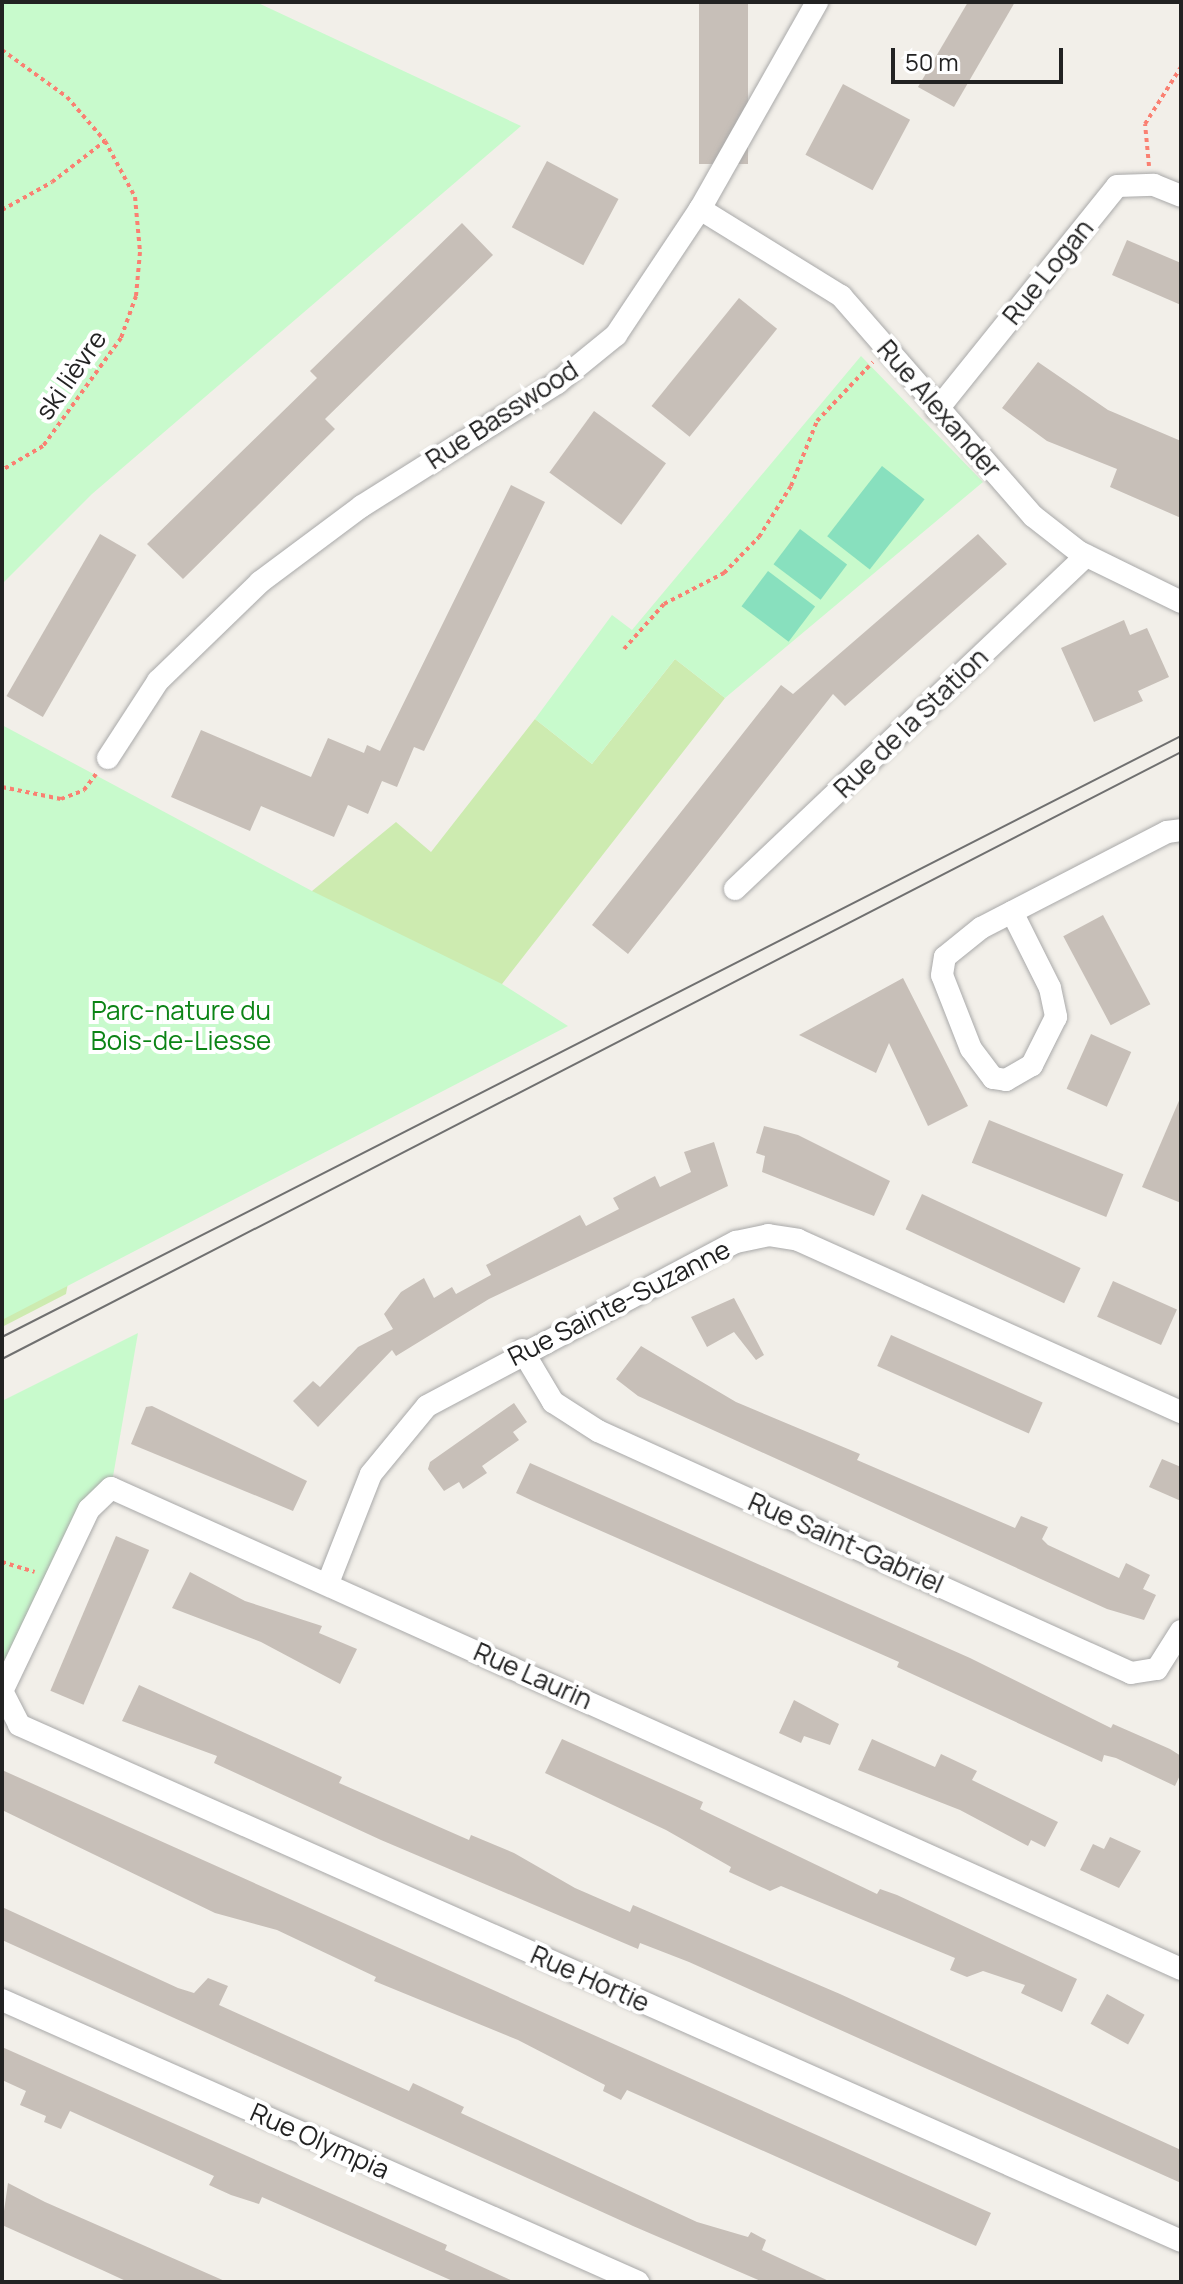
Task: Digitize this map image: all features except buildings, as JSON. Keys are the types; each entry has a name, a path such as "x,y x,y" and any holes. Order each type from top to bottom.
{"street":[{"name":"Rue Basswood","path":"108,758 158,681 260,582 362,506 557,383 616,335 700,209 817,2"},
{"name":"Rue Logan","path":"937,410 1117,186 1154,185 1181,196"},
{"name":"Rue Alexander","path":"700,209 822,282 886,348 937,410 1033,516 1086,556 1181,602"},
{"name":"Rue de la Station","path":"735,889 1086,556"},
{"path":"1012,912 1050,988 1056,1017 1032,1065 1006,1080 984,1070 942,975 945,957 959,944 1012,912 1181,830"},
{"name":"Rue Sainte-Suzanne","path":"328,1583 352,1514 394,1440 427,1406 522,1350 736,1242 768,1235 798,1240 1181,1412"},
{"name":"Rue Saint-Gabriel","path":"522,1350 553,1402 598,1431 1131,1673 1157,1669 1181,1631"},
{"name":"Rue Laurin","path":"6,1707 2,1691 55,1579 89,1509 111,1488 1181,1969"},
{"name":"Rue Hortie","path":"6,1707 19,1725 1181,2241"},
{"name":"Rue Olympia","path":"2,2000 638,2282"}],"path":[{"name":"ski lièvre","path":"2,50 67,97 105,141 135,197 136,296 121,338 43,446 2,470"},
{"path":"1154,185 1145,124 1181,67"},
{"path":"2,210 52,182 105,141"},
{"path":"624,649 664,604 724,573 759,537 791,486 817,421 886,348"},
{"path":"2,787 72,797 108,758"},
{"path":"2,1562 55,1579"}],"green space":[{"path":"2,2 256,2 521,126 92,494 2,584"},
{"path":"861,356 983,482 725,698 675,659 592,764 535,719 612,615 632,630"},
{"path":"882,466 925,499 870,569 827,536"},
{"path":"800,529 847,565 821,600 774,564"},
{"path":"768,571 815,607 789,642 742,606"},
{"path":"675,659 725,698 502,984 90,1159 66,1294 2,1327 2,1037 312,891 396,822 431,852 535,719 592,764"},
{"name":"Parc-nature du Bois-de-Liesse","path":"2,725 312,891 502,984 568,1026 2,1320"},
{"path":"138,1333 111,1488 2,1708 2,1401"}],"tram line":[{"path":"2,1337 1181,736"},
{"path":"2,1359 1181,752"}]}
